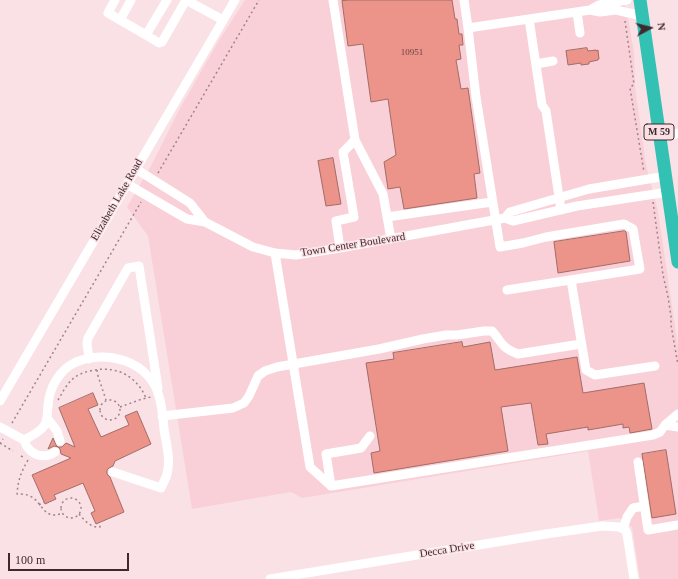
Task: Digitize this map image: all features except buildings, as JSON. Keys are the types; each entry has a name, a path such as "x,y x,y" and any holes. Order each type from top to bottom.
{"highway":[{"name":"M 59","path":"640,0 678,262"}],"street":[{"path":"115,0 108,13 159,43 162,42 186,0 223,20"},
{"path":"120,20 131,0"},
{"path":"146,35 167,0"},
{"name":"Elizabeth Lake Road","path":"0,401 235,0"},
{"path":"333,0 355,140 383,194 391,239"},
{"path":"464,0 476,97 500,247 546,237 624,224 633,228 640,269 507,290"},
{"path":"590,10 608,2 627,0"},
{"path":"468,28 590,10 600,12 616,10 642,16"},
{"path":"577,12 580,33"},
{"path":"529,19 542,105 546,111 561,210"},
{"path":"536,64 553,60"},
{"path":"660,139 678,133"},
{"path":"340,248 336,221 354,217 343,152 355,140"},
{"name":"Town Center Boulevard","path":"136,169 190,203 205,222"},
{"name":"Town Center Boulevard","path":"506,218 510,212 589,190 666,176"},
{"name":"Town Center Boulevard","path":"127,184 187,219 205,222 253,247 296,255 506,218 513,221 577,206 668,192"},
{"path":"387,217 492,202"},
{"path":"275,252 310,467 331,486"},
{"path":"89,359 87,343 88,338 128,268 138,266 162,416 168,462 167,475 161,488 112,472"},
{"path":"571,280 586,370 595,375 655,366"},
{"path":"162,416 233,408 244,403 249,396 258,376 265,370 293,363 379,349 446,335 492,331 498,336 503,345 518,354 581,344"},
{"path":"24,440 42,429 45,424 49,395 57,379 62,372 80,361 110,357 132,363 147,375 159,395"},
{"path":"331,486 653,435 660,432 664,425 678,414"},
{"path":"47,418 57,431 60,441"},
{"path":"664,425 678,427"},
{"path":"4,429 24,440 29,450 40,456 47,456 55,452"},
{"path":"331,486 326,454 361,448 370,436"},
{"path":"638,462 648,530 678,525"},
{"path":"634,579 627,534 623,529 626,517 633,508 644,506"},
{"name":"Decca Drive","path":"270,579 302,576 546,534 602,526 619,527 623,529"}],"path":[{"path":"154,180 259,0"},
{"path":"624,16 634,84 630,88 644,173"},
{"path":"14,451 0,444 4,429 145,194"},
{"path":"653,204 678,366"},
{"path":"57,401 68,383 74,377 85,372 106,369 127,375 133,379 146,398"},
{"path":"97,370 107,401"},
{"path":"120,407 159,395"},
{"path":"107,401 114,401 120,407 120,414 116,419 110,420 107,420 102,416 100,410 102,405 107,401"},
{"path":"28,460 17,485 17,494 30,496 45,512 51,515 63,513"},
{"path":"72,498 77,500 80,504 81,510 74,518 69,518 63,513 61,508 67,499 72,498"},
{"path":"39,504 44,502"},
{"path":"79,514 93,526 100,526 98,523"}],"shaded area":[{"path":"245,0 623,0 629,23 634,53 635,87 646,165 658,211 678,347 678,579 640,579 632,527 619,518 599,521 588,451 302,498 291,492 192,509 148,236 127,207 151,166 179,110 218,42"}]}
